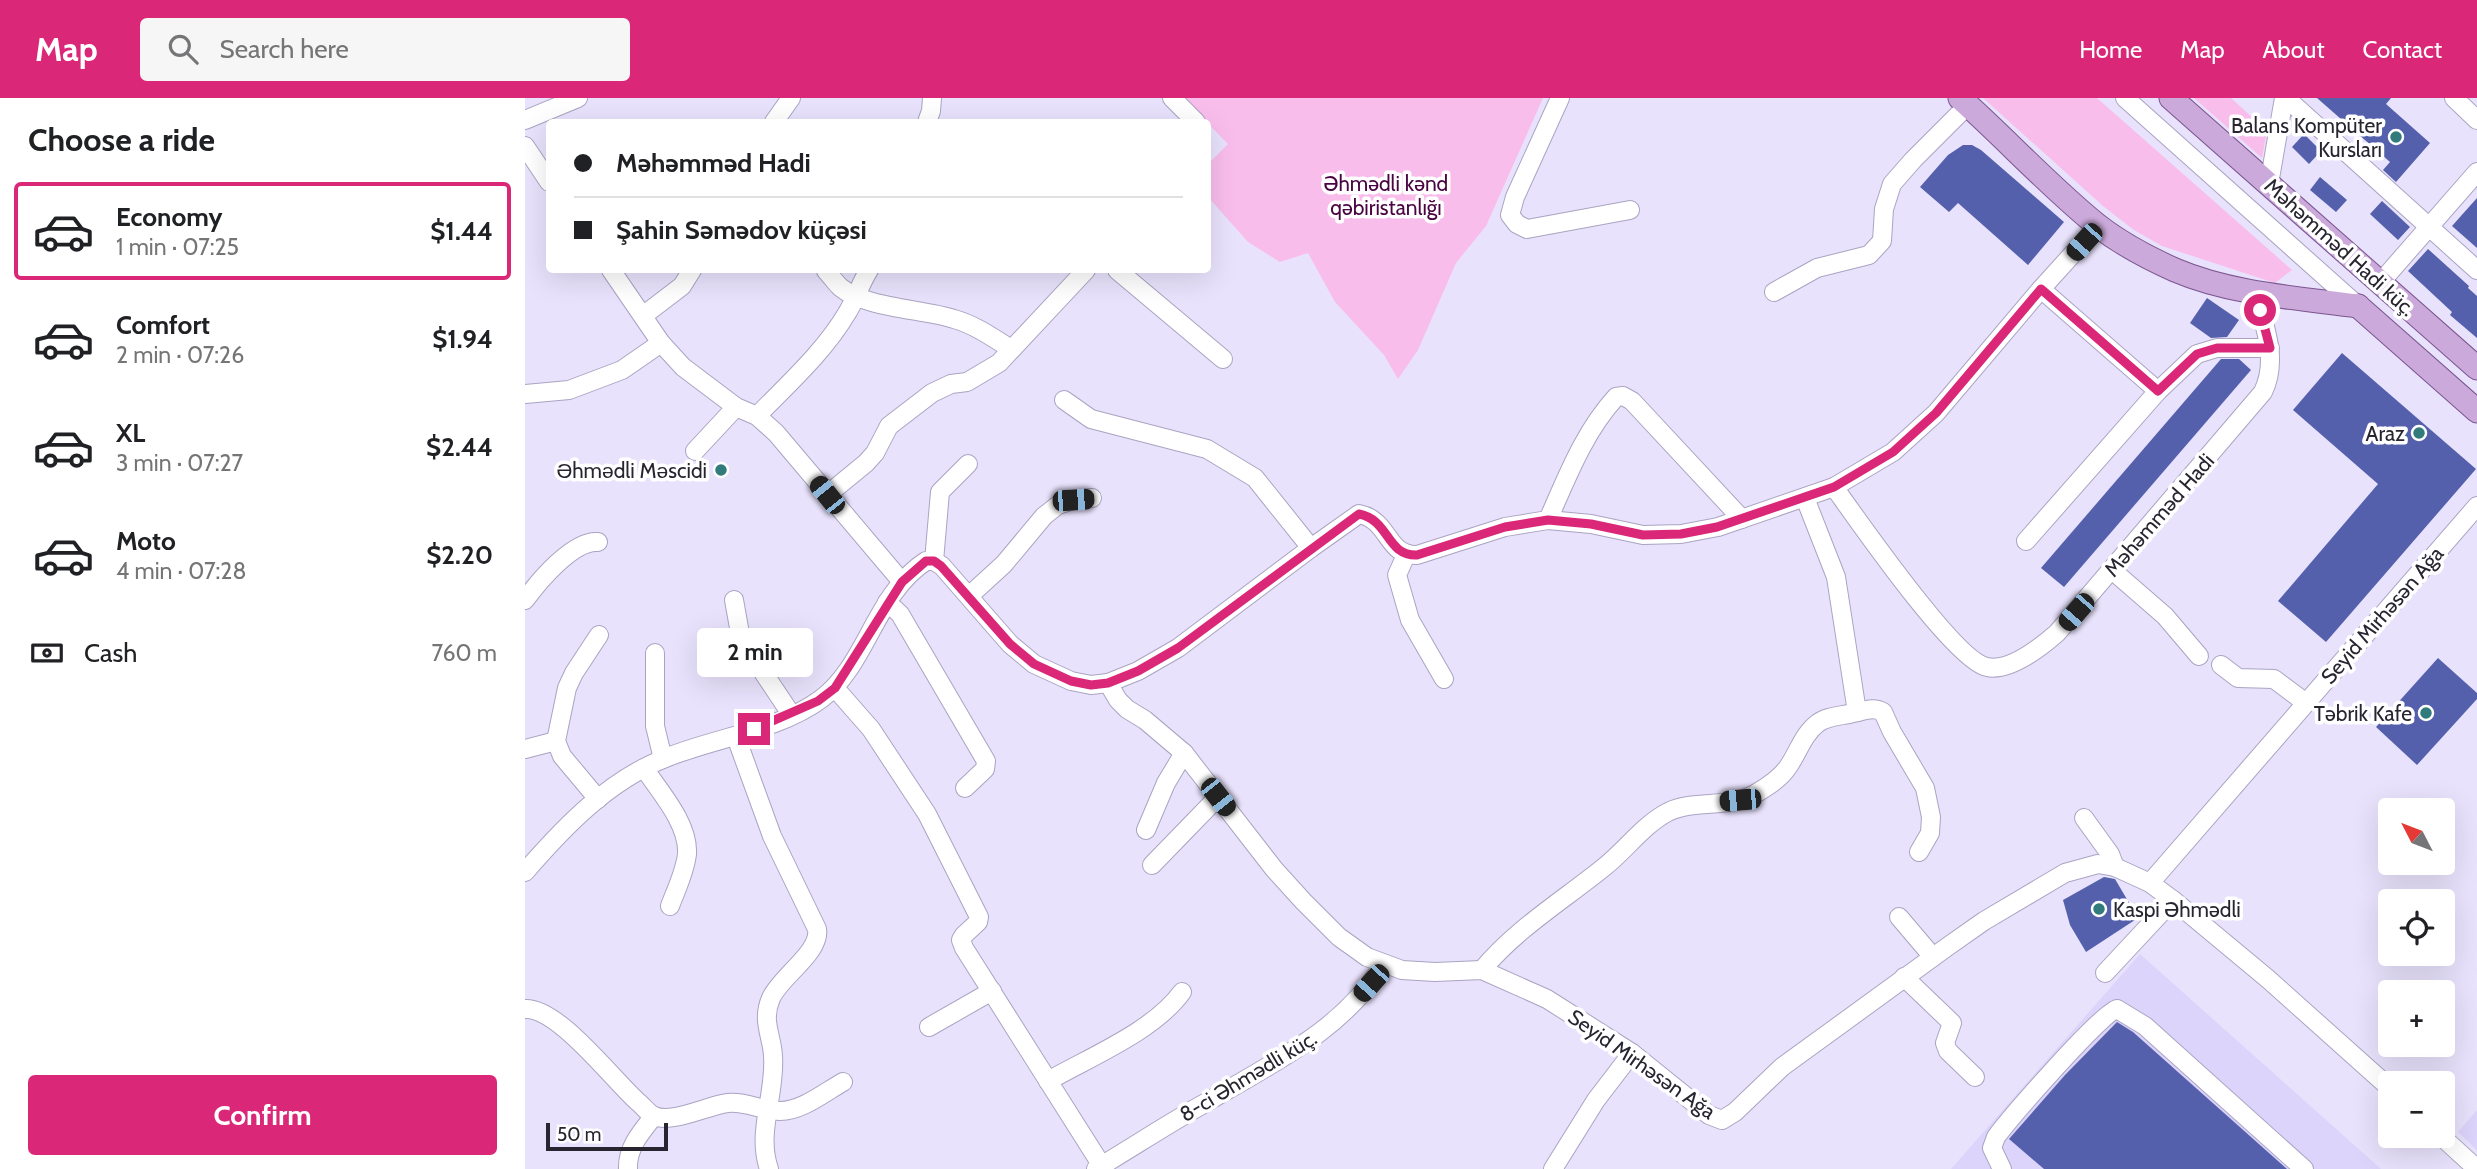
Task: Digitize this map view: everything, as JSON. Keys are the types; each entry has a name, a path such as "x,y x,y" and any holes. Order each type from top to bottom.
{"main road":[{"name":"Məhəmməd Hadi küç.","path":"2171,98 2477,368"},
{"path":"1964,102 2098,226 2139,252 2178,271 2255,292 2358,306 2380,283"},
{"name":"Məhəmməd Hadi küç.","path":"2358,306 2477,411"}],"street":[{"path":"525,120 578,98"},
{"path":"776,119 791,98"},
{"path":"928,119 932,98"},
{"path":"1172,98 1193,119"},
{"path":"1559,98 1515,197 1510,215 1517,224 1527,229 1630,210"},
{"path":"2125,98 2358,306"},
{"path":"2269,184 2285,98"},
{"path":"2285,98 2477,270"},
{"path":"2454,98 2477,120"},
{"path":"1774,292 1817,268 1870,255 1882,241 1884,209 1892,184 1964,102"},
{"path":"525,146 546,178"},
{"path":"2380,283 2476,175"},
{"path":"525,872 573,819 644,768 791,715 818,701 835,688 845,676 887,602 916,567 926,561 934,561 969,596 1010,644 1034,664 1071,681 1091,685 1108,683 1138,671 1178,648 1359,514 1376,520 1399,551 1406,555 1417,555 1505,527 1548,520 1591,524 1643,535 1681,534 1717,527 1834,487 1893,452 1936,413 2098,226"},
{"path":"613,273 661,343 683,368 736,407 757,416 776,433 902,582"},
{"path":"644,316 682,286 690,273"},
{"path":"829,273 841,287 856,297 971,324 1011,349"},
{"path":"757,416 817,354 847,315 858,286 867,273"},
{"path":"827,495 875,453 889,426 932,393 951,384 967,382 999,363 1083,273"},
{"path":"1121,273 1223,359"},
{"path":"2041,289 2158,391"},
{"name":"Məhəmməd Hadi","path":"1834,487 1884,556 1953,642 1970,659 1987,668 2004,666 2035,653 2057,633 2263,392 2269,379 2270,348 2255,292"},
{"path":"525,394 569,390 622,370 661,343"},
{"path":"2026,541 2158,391 2197,354 2217,348 2270,348"},
{"path":"1548,520 1582,444 1594,424 1616,397 1623,396 1632,401 1742,519"},
{"path":"1064,400 1091,419 1207,449 1255,478 1311,548"},
{"path":"695,451 736,407"},
{"path":"934,561 940,492 968,464"},
{"path":"969,596 1004,564 1044,516 1058,505 1092,498"},
{"path":"1805,498 1836,577 1857,712"},
{"name":"Seyid Mirhəsən Ağa","path":"2150,883 2474,514"},
{"path":"525,600 557,563 590,541 598,542"},
{"path":"1406,555 1397,575 1410,620 1444,678"},
{"path":"2112,570 2165,616 2199,656"},
{"path":"734,600 741,639 791,715"},
{"path":"887,602 900,614 986,761 985,769 965,788"},
{"path":"598,799 562,756 556,741 567,688 599,635"},
{"path":"655,653 655,726 663,759"},
{"path":"2221,665 2238,678 2274,680 2306,703"},
{"name":"Seyid Mirhəsən Ağa","path":"1108,683 1127,709 1145,720 1184,753 1274,869 1330,928 1367,957 1402,970 1482,970 1547,999 1632,1053 1709,1115 1722,1119 1735,1112 1792,1059 1984,922 2065,873 2098,864 2115,867 2150,883 2173,900 2277,987 2378,1077"},
{"path":"835,688 871,729 927,814 979,917 978,922 961,940 1099,1167"},
{"path":"1482,970 1497,952 1532,922 1606,866 1668,812 1695,804 1740,800 1777,780 1788,768 1807,734 1817,723 1826,719 1871,708 1883,712 1925,788 1931,817 1930,833 1919,852"},
{"path":"736,737 772,836 819,938 782,981 771,999 765,1024 773,1055 773,1082 764,1134 769,1169"},
{"path":"525,749 556,741"},
{"path":"1146,830 1166,783 1184,753"},
{"path":"644,768 680,824 687,842 683,871 670,906"},
{"path":"1152,865 1218,797"},
{"path":"2084,818 2111,854 2115,867"},
{"path":"2105,974 2173,900"},
{"path":"1899,918 1933,957"},
{"name":"8-ci Əhmədli küç.","path":"1099,1167 1311,1040 1346,1012 1383,965"},
{"path":"1904,977 1952,1023 1945,1043 1948,1051 1975,1077"},
{"path":"929,1027 992,991"},
{"path":"1048,1081 1147,1026 1170,1009 1182,992"},
{"path":"525,1009 534,1008 575,1036 622,1088 654,1116 672,1117 728,1103 751,1104 780,1111 796,1108 843,1082"},
{"path":"2002,1169 1992,1148 1996,1137 2088,1033 2111,1010 2117,1009 2145,1026 2304,1169"},
{"path":"1553,1169 1596,1100 1632,1053"},
{"path":"628,1169 628,1158 637,1138 654,1116"},
{"path":"2454,1148 2477,1169"}],"shaded area":[{"path":"2140,954 2381,1169 1951,1169"},
{"path":"2477,1110 2477,1150 2458,1132"}],"green space":[{"name":"Əhmədli kənd qəbiristanlığı","path":"1183,98 1543,98 1486,226 1456,263 1418,350 1398,379 1384,355 1335,302 1308,253 1280,262 1248,242 1211,200 1211,161 1228,144 1211,127 1211,119 1204,119"},
{"path":"1983,98 2097,98 2292,270 2275,283 2162,246 2134,230 2103,206"},
{"path":"2194,98 2231,98 2267,131 2262,158"}],"building":[{"path":"2317,98 2391,98 2386,104 2430,143 2396,182 2383,170 2390,162"},
{"path":"2304,134 2321,151 2309,164 2292,147"},
{"path":"1963,145 1972,145 1981,150 2064,222 2028,265 1958,203 1949,212 1920,187 1948,155"},
{"path":"2320,177 2347,200 2336,212 2310,190"},
{"path":"2477,198 2477,248 2452,226"},
{"path":"2382,201 2410,227 2398,240 2370,214"},
{"path":"2428,249 2477,296 2477,338 2450,315 2452,312 2408,271"},
{"path":"2207,298 2239,320 2227,337 2211,338 2190,323"},
{"path":"2342,353 2476,469 2326,642 2278,601 2378,484 2293,410"},
{"path":"2221,359 2239,359 2251,370 2064,587 2041,568"},
{"name":"Təbrik Kafe","path":"2438,658 2477,693 2477,699 2417,765 2376,727"},
{"name":"Kaspi Əhmədli","path":"2104,877 2115,879 2138,918 2086,952 2070,925 2063,900"},
{"path":"2117,1022 2133,1032 2287,1169 2044,1169 2009,1139 2065,1075"}],"place":[{"name":"Balans Kompüter Kursları","path":"2396,137"},
{"name":"Araz","path":"2419,433"},
{"name":"Әhmәdli Mәscidi","path":"721,470"},
{"name":"Təbrik Kafe","path":"2426,713"},
{"name":"Kaspi Əhmədli","path":"2099,909"}],"route":[{"path":"754,729 791,715 818,701 835,688 902,582 926,561 934,561 941,566 1010,644 1034,664 1071,681 1091,685 1108,683 1138,671 1178,648 1359,514 1376,520 1399,551 1406,555 1417,555 1505,527 1548,520 1591,524 1643,535 1681,534 1717,527 1834,487 1893,452 1936,413 2041,289 2158,391 2197,354 2217,348 2270,348 2260,310"}]}
